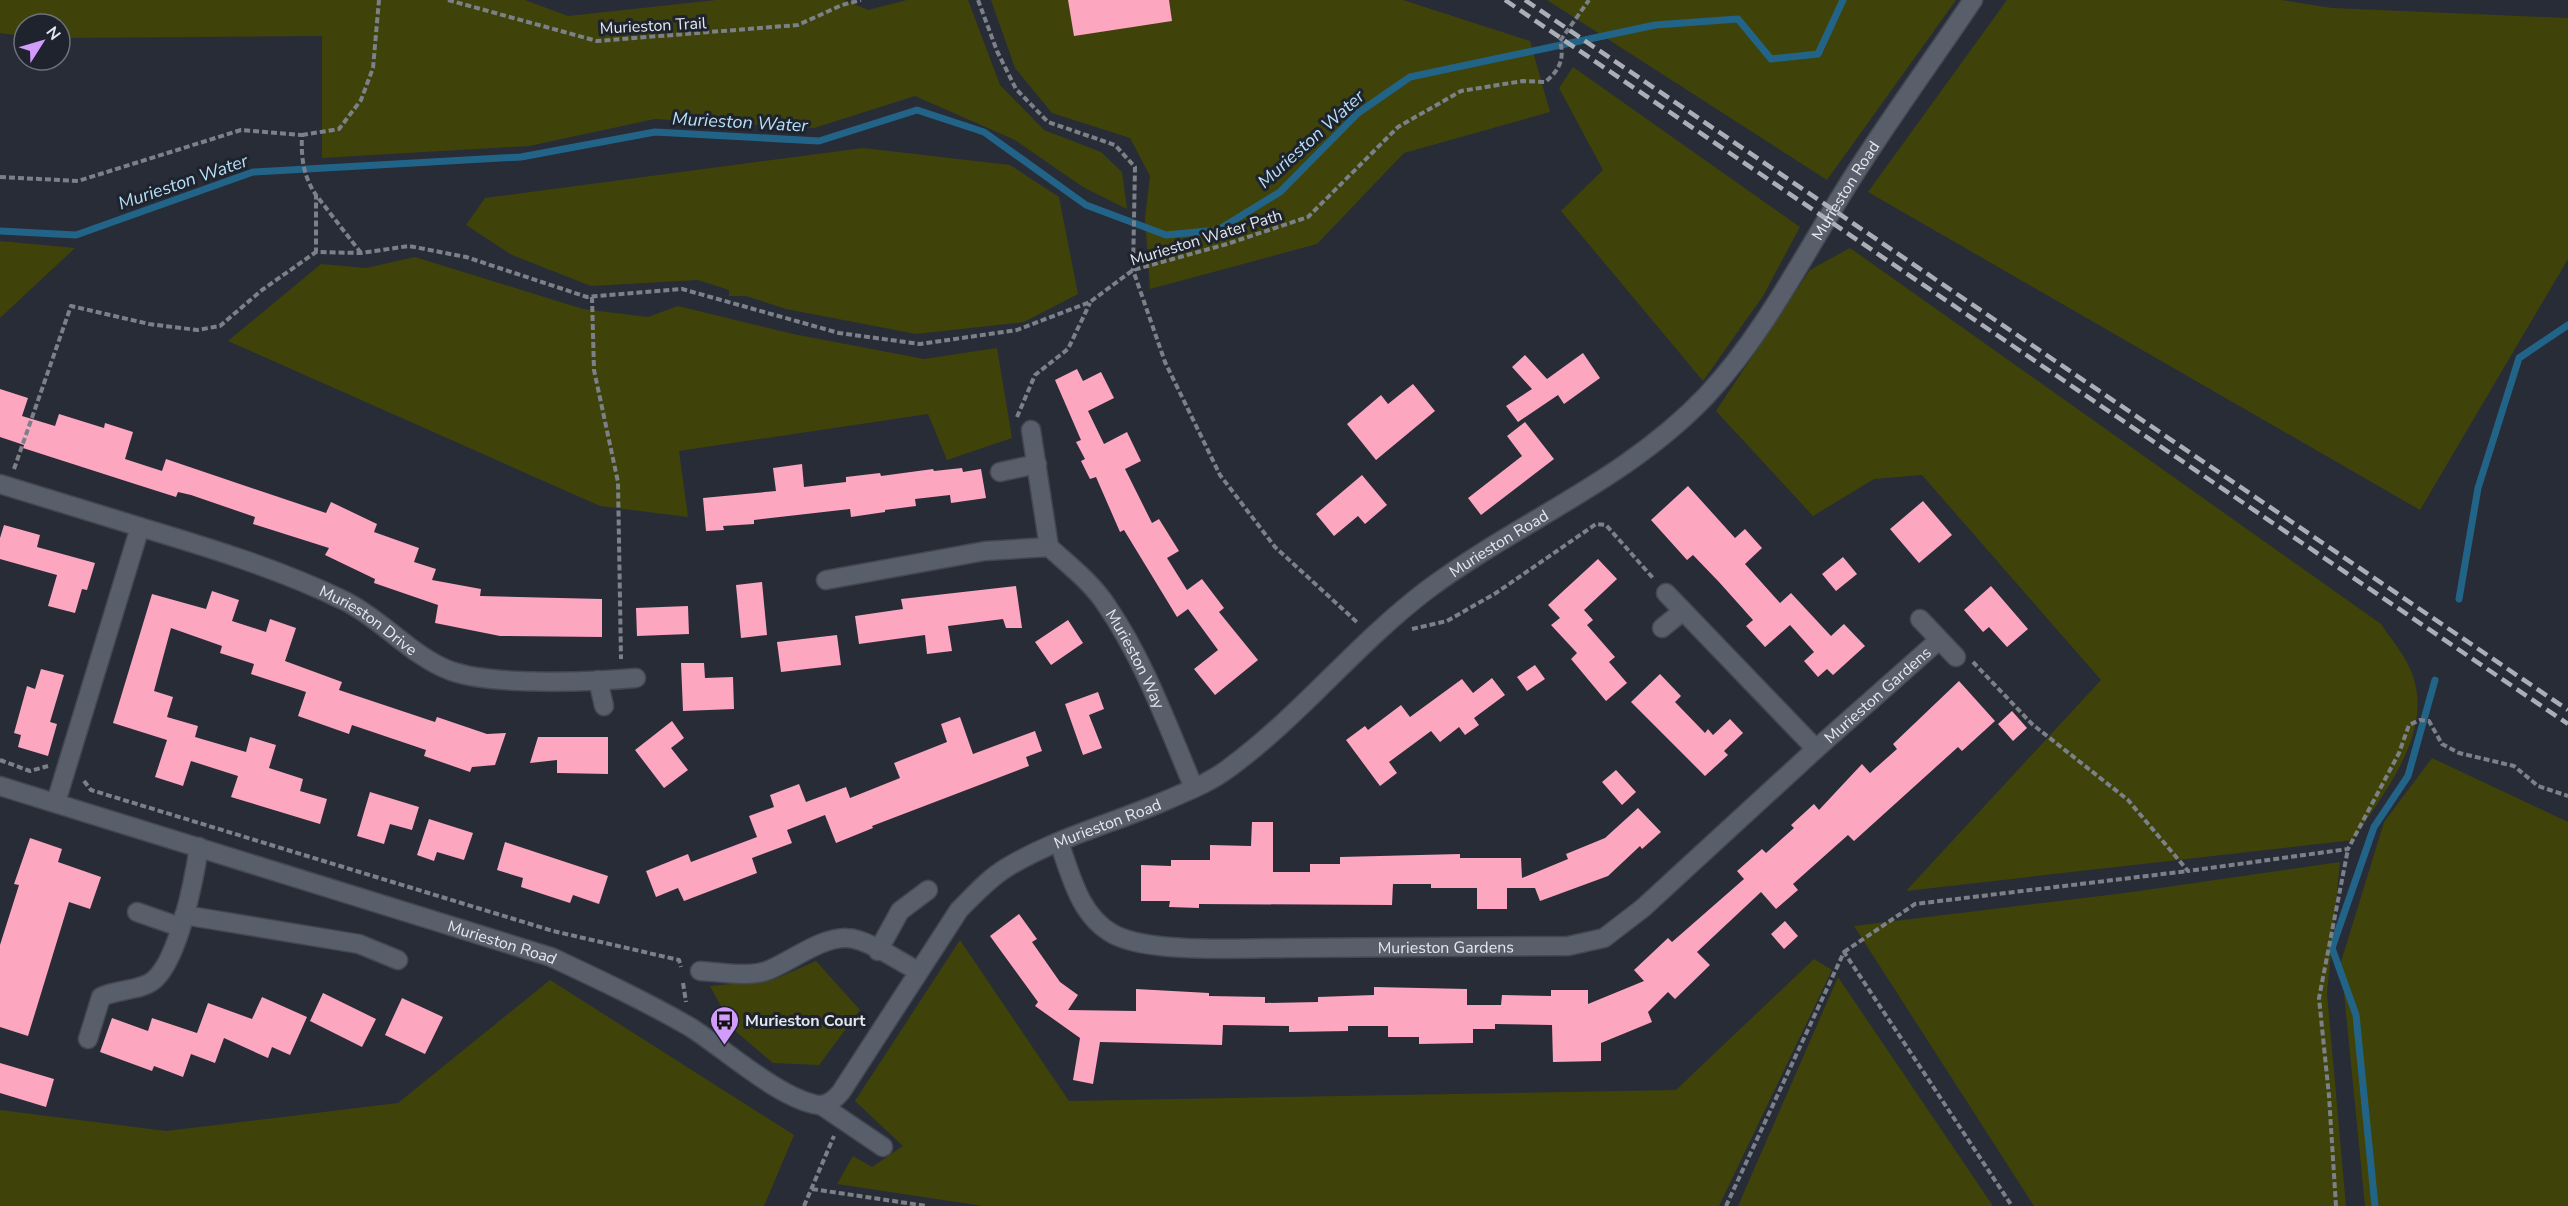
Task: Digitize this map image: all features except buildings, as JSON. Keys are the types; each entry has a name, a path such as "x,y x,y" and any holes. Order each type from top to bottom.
{"street":[{"name":"Murieston Road","path":"0,786 551,957 610,984 690,1028 787,1093 821,1105 830,1103 841,1092 959,910 983,885 1006,868 1059,842 1136,814 1225,772 1257,747 1378,631 1474,555 1604,480 1650,448 1709,393 1764,322 1845,189 1973,0"},
{"path":"826,580 985,551 1049,548 1037,464 1024,427"},
{"path":"1000,472 1037,464"},
{"name":"Murieston Drive","path":"4,485 255,562 347,603 413,650 451,670 486,679 629,679"},
{"path":"56,802 140,527"},
{"name":"Murieston Way","path":"1049,548 1084,578 1107,606 1147,677 1194,788"},
{"name":"Murieston Gardens","path":"1666,593 1816,749"},
{"path":"1662,628 1683,611"},
{"name":"Murieston Gardens","path":"1920,619 1956,657"},
{"name":"Murieston Gardens","path":"1059,842 1074,885 1091,917 1113,934 1138,944 1215,948 1568,946 1604,938 1643,909 1816,749 1939,640"},
{"path":"598,680 604,706"},
{"path":"88,1039 101,997 154,981 165,965 193,886 200,848"},
{"path":"878,951 900,910 928,890"},
{"path":"137,912 182,921 359,944 398,960"},
{"path":"700,971 750,974 767,971 827,942 847,938 918,971"},
{"path":"821,1105 883,1147"}],"path":[{"path":"0,177 78,181 241,130 302,135 339,129 362,100 373,68 379,0"},
{"name":"Murieston Trail","path":"448,0 597,41 798,25 854,0 861,0"},
{"path":"978,0 997,51 1016,89 1048,122 1115,145 1135,167 1133,270 1165,362 1220,475 1275,547 1378,631 1400,632 1447,621 1496,593 1596,524 1606,525 1666,593"},
{"name":"Murieston Water Path","path":"316,252 361,253 409,246 466,257 523,278 592,297 682,289 839,333 920,344 1017,330 1090,302 1133,270 1227,244 1308,217 1398,127 1461,91 1523,81 1545,82 1556,74 1563,53 1560,41 1589,0"},
{"path":"302,135 301,155 307,182 361,253"},
{"path":"4,485 71,306 148,324 197,330 220,326 262,290 316,252 316,195"},
{"path":"592,297 594,370 618,482 629,679"},
{"path":"1024,427 1017,414 1035,375 1068,350 1090,302"},
{"path":"1956,657 1968,656 2032,724 2128,800 2188,871"},
{"path":"2336,1206 2329,1096 2319,998 2348,849 2399,753 2409,725 2420,720 2428,721 2442,744 2459,753 2514,766 2538,786 2568,796"},
{"path":"0,760 30,771 67,761 91,790 553,932 680,960 690,1028"},
{"path":"1726,1206 1844,952 1915,904 2348,849"},
{"path":"1844,952 2012,1206"},
{"path":"804,1206 841,1118"},
{"path":"812,1189 927,1206"}],"green space":[{"path":"0,0 525,0 568,16 716,0 845,0 868,10 907,0 968,0 1000,85 1044,130 1101,152 1122,172 1127,209 1083,187 1015,140 915,96 814,128 655,119 529,146 322,158 322,36 72,38 72,12 12,12 12,34 0,33"},
{"path":"991,0 1403,0 1530,41 1550,112 1404,153 1317,244 1150,289 1145,218 1150,176 1130,138 1052,113 1015,68"},
{"path":"1547,0 1956,0 1827,180"},
{"path":"2007,0 2281,0 2332,8 2568,18 2568,259 2420,510 1868,192"},
{"path":"1573,67 1800,227 1763,296 1703,381 1561,211 1603,170 1559,88"},
{"path":"863,148 1010,165 1059,197 1078,294 1024,322 916,334 786,309 746,296 729,296 729,290 698,280 591,286 512,255 466,225 485,198"},
{"path":"0,241 75,248 0,318"},
{"path":"1850,248 2381,624 2411,671 2417,694 2417,716 2412,738 2403,760 2379,802 2353,840 1906,891 2101,680 1922,475 1874,479 1813,516 1716,411 1810,270"},
{"path":"415,257 583,309 648,317 678,306 793,334 924,359 997,348 1012,438 947,460 928,414 679,451 688,517 600,506 228,341 321,264 366,268"},
{"path":"2432,758 2568,822 2568,1206 2365,1206 2341,962 2384,822"},
{"path":"2340,862 2327,993 2346,1206 2034,1206 1854,926 2125,893"},
{"path":"960,940 1069,1101 1676,1090 1814,959 1832,970 1719,1206 983,1206 837,1184 853,1156 872,1167 903,1146 855,1101"},
{"path":"816,961 860,1010 819,1065 773,1063 734,1030 710,986 773,980"},
{"path":"1838,977 1993,1206 1738,1206"},
{"path":"550,980 794,1135 764,1206 0,1206 0,1110 166,1131 398,1103"}],"waterway":[{"name":"Murieston Water","path":"0,231 76,235 253,172 521,157 655,132 819,141 917,110 984,132 1086,205 1166,235 1218,230 1280,192 1358,113 1410,77 1655,25 1738,19 1771,59 1818,54 1843,0"},
{"path":"2459,599 2478,488 2519,358 2568,325"},
{"path":"2375,1206 2356,1015 2332,948 2374,827 2408,776 2435,680"}],"railway":[{"path":"1505,0 2568,724"},
{"path":"1525,0 2568,710"}],"place":[{"name":"Murieston Court","path":"724,1046"}]}
